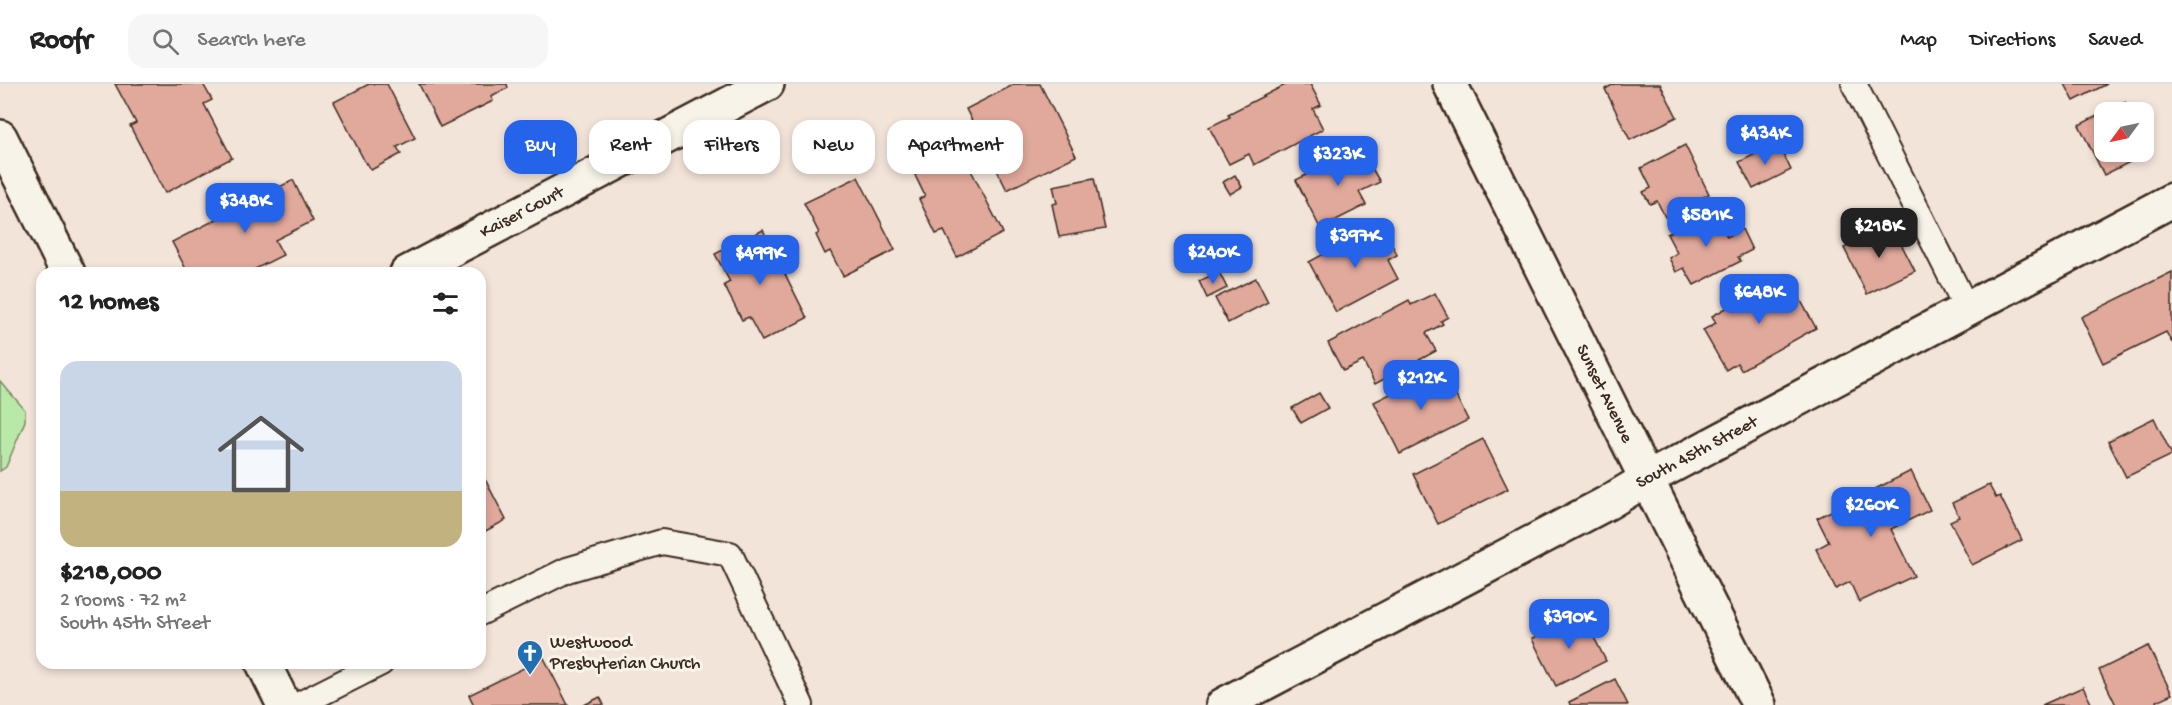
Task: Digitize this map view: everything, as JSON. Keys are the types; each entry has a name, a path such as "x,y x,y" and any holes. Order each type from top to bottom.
{"street":[{"name":"Kaiser Court","path":"418,267 767,84"},
{"name":"Sunset Avenue","path":"1450,84 1759,705"},
{"path":"0,137 65,267"},
{"name":"South 45th Street","path":"1223,705 2172,200"},
{"path":"266,669 284,705"}],"lane":[{"path":"1854,84 1967,309"},
{"path":"486,610 567,570 662,542 730,554 801,705"},
{"path":"298,705 369,669"}],"green space":[{"path":"0,381 25,410 25,421 6,467 0,471"}],"building":[{"path":"115,84 203,84 212,100 204,104 232,158 165,193 130,126 136,123"},
{"path":"369,84 387,84 415,138 397,147 401,154 371,170 334,102"},
{"path":"419,84 507,84 508,88 491,96 493,101 440,127"},
{"path":"1015,84 1040,84 1076,156 1007,190 999,174 1023,174 1023,120 972,120 966,109"},
{"path":"1287,84 1310,84 1321,105 1313,109 1323,129 1254,165 1249,154 1229,164 1209,127 1230,117 1228,114"},
{"path":"1614,84 1660,84 1677,117 1630,140 1605,89"},
{"path":"2065,84 2107,84 2074,101"},
{"path":"2094,117 2094,155 2079,125"},
{"path":"1778,143 1791,170 1753,189 1739,162"},
{"path":"1685,145 1709,194 1665,217 1657,201 1650,204 1643,192 1651,188 1641,168"},
{"path":"1360,148 1380,182 1359,192 1366,205 1320,228 1296,180"},
{"path":"2098,162 2130,162 2104,175"},
{"path":"914,174 973,174 1003,233 957,257 944,231 936,234 919,199 925,196"},
{"path":"1235,175 1242,187 1230,194 1223,182"},
{"path":"858,177 895,250 843,276 830,251 825,254 816,235 819,233 804,203"},
{"path":"1094,178 1105,229 1059,237 1052,204 1057,203 1053,186"},
{"path":"293,180 313,221 275,240 283,255 259,267 185,267 172,242"},
{"path":"1715,210 1727,237 1742,229 1752,250 1738,257 1741,261 1694,285 1684,268 1676,272 1669,258 1677,253 1667,234"},
{"path":"1891,224 1915,271 1867,294 1844,248"},
{"path":"1372,228 1381,247 1390,241 1396,252 1397,255 1388,260 1398,279 1336,312 1309,262"},
{"path":"763,230 807,318 762,341 749,317 742,320 724,285 730,282 715,254"},
{"path":"1219,272 1227,288 1207,298 1199,281"},
{"path":"2172,272 2172,343 2166,332 2103,363 2081,317"},
{"path":"1786,274 1816,328 1741,370 1737,363 1726,370 1703,330 1716,323 1712,316"},
{"path":"1256,278 1268,302 1228,323 1215,298"},
{"path":"1435,293 1448,317 1441,321 1443,324 1426,333 1436,351 1375,384 1363,361 1343,371 1328,343 1409,300 1411,305"},
{"path":"1442,368 1468,420 1400,454 1374,402"},
{"path":"1319,393 1328,408 1301,423 1292,408"},
{"path":"2154,418 2172,455 2126,477 2108,441"},
{"path":"1483,439 1508,489 1438,524 1413,474"},
{"path":"1911,471 1930,510 1891,529 1914,576 1859,602 1850,582 1836,589 1816,549 1829,542 1817,518"},
{"path":"486,481 506,520 486,531"},
{"path":"1989,485 1996,498 2000,496 2022,540 1972,565 1950,521 1959,517 1952,503"},
{"path":"1582,614 1606,661 1556,686 1532,639"},
{"path":"2148,646 2172,694 2156,701 2158,705 2116,705 2099,670"},
{"name":"Westwood Presbyterian Church","path":"544,658 568,705 474,705 469,695"},
{"path":"1615,679 1628,705 1570,705 1569,702"},
{"path":"2083,687 2092,705 2042,705"},
{"path":"600,697 604,705 584,705"}],"place":[{"name":"Westwood Presbyterian Church","path":"530,676"}]}
